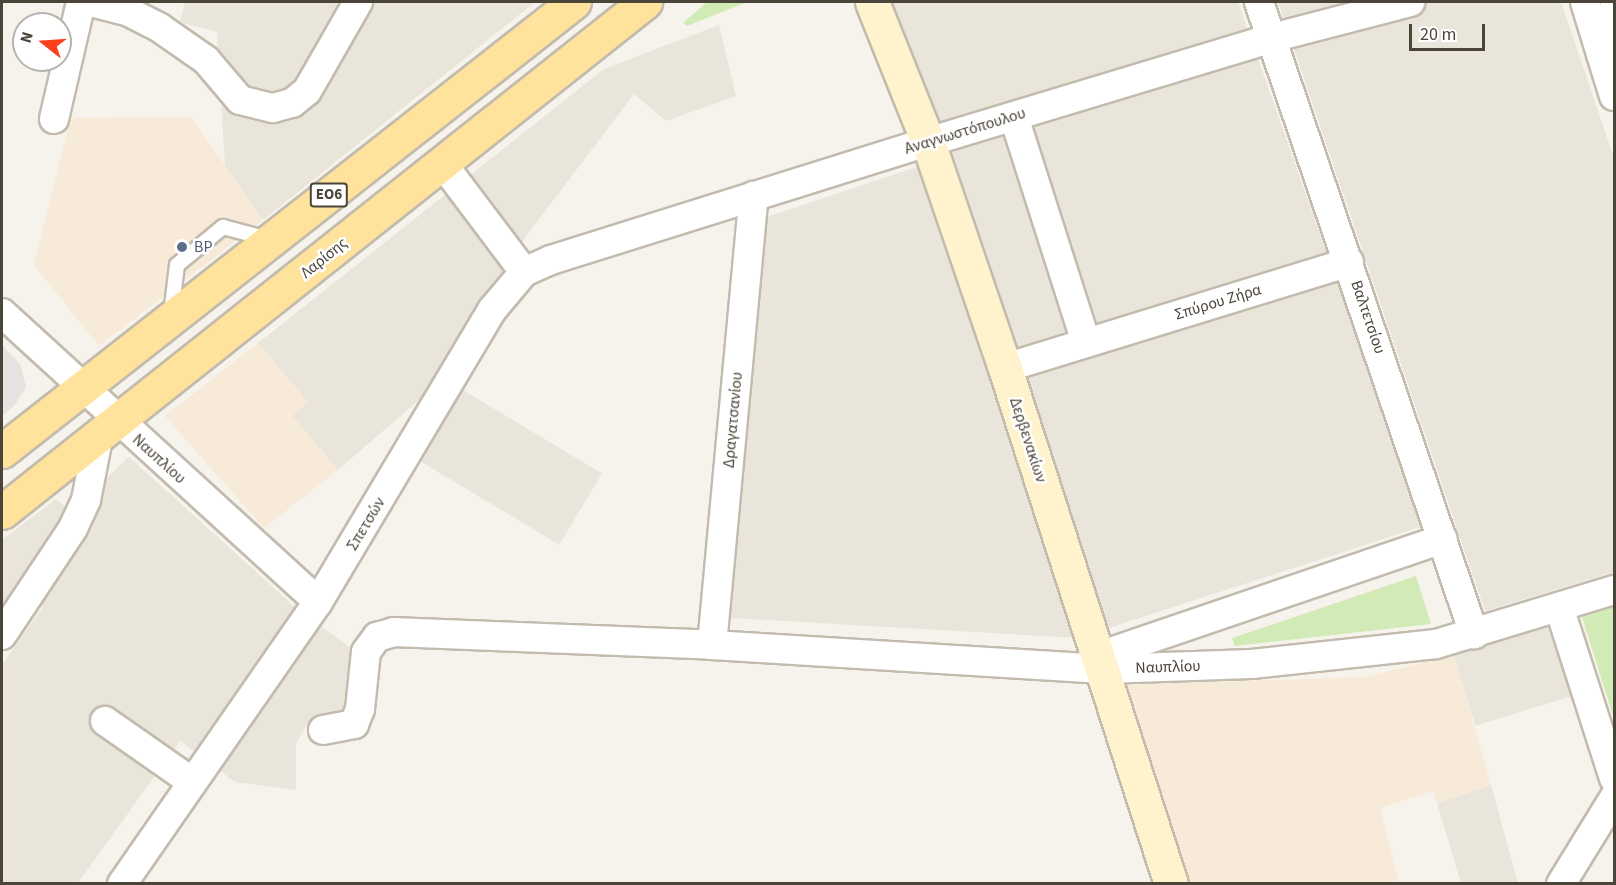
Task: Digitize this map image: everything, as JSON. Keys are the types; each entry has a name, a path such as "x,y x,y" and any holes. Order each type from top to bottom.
{"main road":[{"name":"ΕΟ6","path":"2,451 574,2"},
{"name":"Λαρίσης","path":"2,512 645,2"},
{"name":"Δερβενακίων","path":"872,2 928,142 1005,368 1171,884"}],"street":[{"path":"54,119 81,2"},
{"path":"90,2 140,17 196,51 246,104 286,105 307,91 358,2"},
{"name":"Βαλτετσίου","path":"1259,2 1474,634"},
{"name":"Αναγνωστόπουλου","path":"524,272 550,260 928,142 1272,38 1410,2"},
{"path":"1585,2 1614,96"},
{"path":"1601,54 1614,8"},
{"path":"1014,117 1086,343"},
{"path":"442,163 524,272"},
{"name":"Δραγατσανίου","path":"712,645 753,196"},
{"name":"Σπύρου Ζήρα","path":"1005,368 1349,262"},
{"name":"Σπετσών","path":"123,884 318,602 492,310 524,272"},
{"name":"Ναυπλίου","path":"2,313 82,388 108,430 318,602"},
{"path":"2,635 72,528 86,500 108,430"},
{"name":"Ναυπλίου","path":"1101,663 1443,539"},
{"name":"Ναυπλίου","path":"323,730 350,727 356,721 366,652 385,633 1101,663 1307,661 1436,644 1614,590"},
{"path":"1559,607 1614,778"},
{"path":"105,721 192,782"},
{"path":"1561,884 1614,798"}],"shaded area":[{"path":"185,2 535,2 263,220 225,166 217,32 180,22"},
{"path":"886,2 1238,2 1423,526 1078,638 731,618 767,217 950,156"},
{"path":"1278,2 1561,2 1614,158 1614,572 1485,611"},
{"path":"719,25 736,96 666,121 634,94 527,235 428,392 338,470 292,416 308,402 258,343 604,69"},
{"path":"191,117 263,220 99,346 34,265 71,118"},
{"path":"258,343 308,402 292,416 338,470 264,528 165,416"},
{"path":"2,345 20,364 26,387 14,406 2,416"},
{"path":"458,387 602,474 559,545 415,458"},
{"path":"129,457 294,606 356,652 353,711 319,727 307,724 296,744 296,790 235,782 180,741 78,883 2,884 2,665 42,608 33,602 104,481"},
{"path":"56,499 73,514 2,618 2,540"},
{"path":"1555,624 1577,695 1475,726 1454,655"},
{"path":"1454,655 1491,785 1437,803 1433,791 1380,808 1399,883 1188,883 1125,685 1365,677"},
{"path":"1491,785 1518,883 1461,883 1437,803"}],"green space":[{"path":"707,2 747,2 687,26 683,23"},
{"path":"1416,576 1431,624 1235,646 1232,638"},
{"path":"1614,607 1614,719 1582,617"}],"place":[{"name":"BP","path":"182,247"}]}
